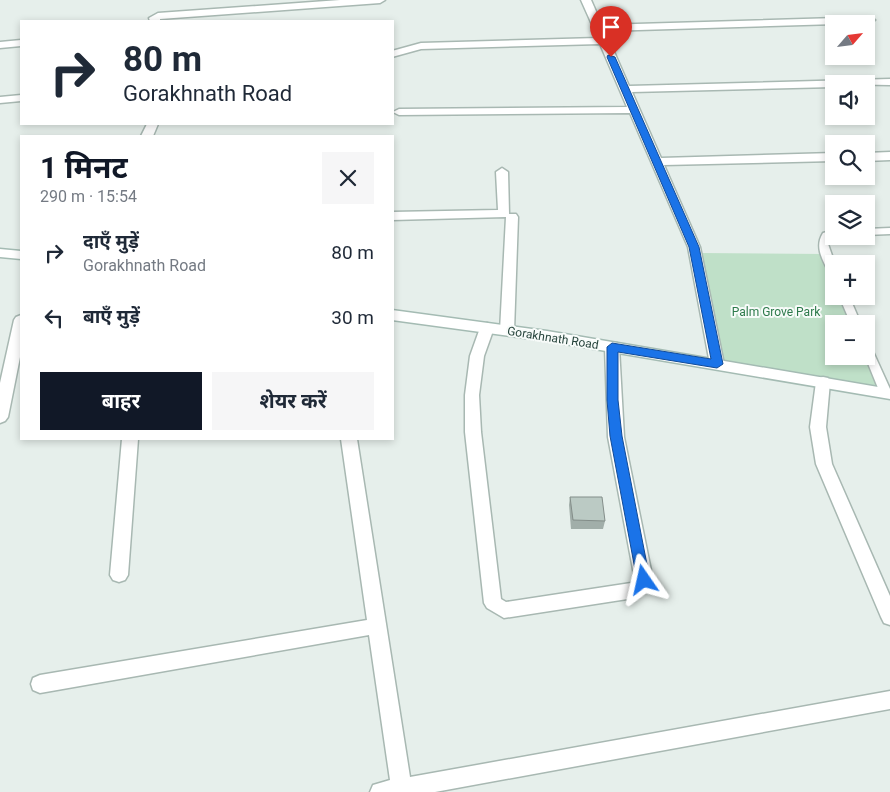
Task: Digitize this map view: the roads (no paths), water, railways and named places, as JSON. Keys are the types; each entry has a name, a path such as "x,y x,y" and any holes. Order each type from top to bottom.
{"street":[{"path":"218,0 218,12"},
{"path":"155,20 154,18 158,16 380,0"},
{"path":"586,0 694,247 717,364"},
{"path":"598,28 825,21"},
{"path":"394,53 421,46 604,41"},
{"path":"0,45 20,43"},
{"path":"625,89 890,82"},
{"path":"0,100 20,98"},
{"path":"399,112 634,110"},
{"path":"875,156 890,156"},
{"path":"657,162 825,157"},
{"path":"394,216 502,214 504,212 502,172"},
{"path":"508,331 512,217"},
{"path":"0,253 20,255"},
{"name":"Gorakhnath Road","path":"394,315 612,347 888,393"},
{"path":"0,416 6,363 20,323"},
{"path":"487,328 478,356 472,395 473,432 493,603 504,610 634,590 641,586 644,580 616,436 612,347"},
{"path":"824,382 818,427 824,464 890,617"},
{"path":"119,574 130,440"},
{"path":"349,440 401,790"},
{"path":"40,684 376,626"},
{"path":"380,792 401,790 890,700"}],"lane":[{"path":"875,232 890,231"},
{"path":"825,238 822,245 826,255"},
{"path":"874,365 888,393"}],"park label":[{"name":"Palm Grove Park","path":"776,312"}]}
